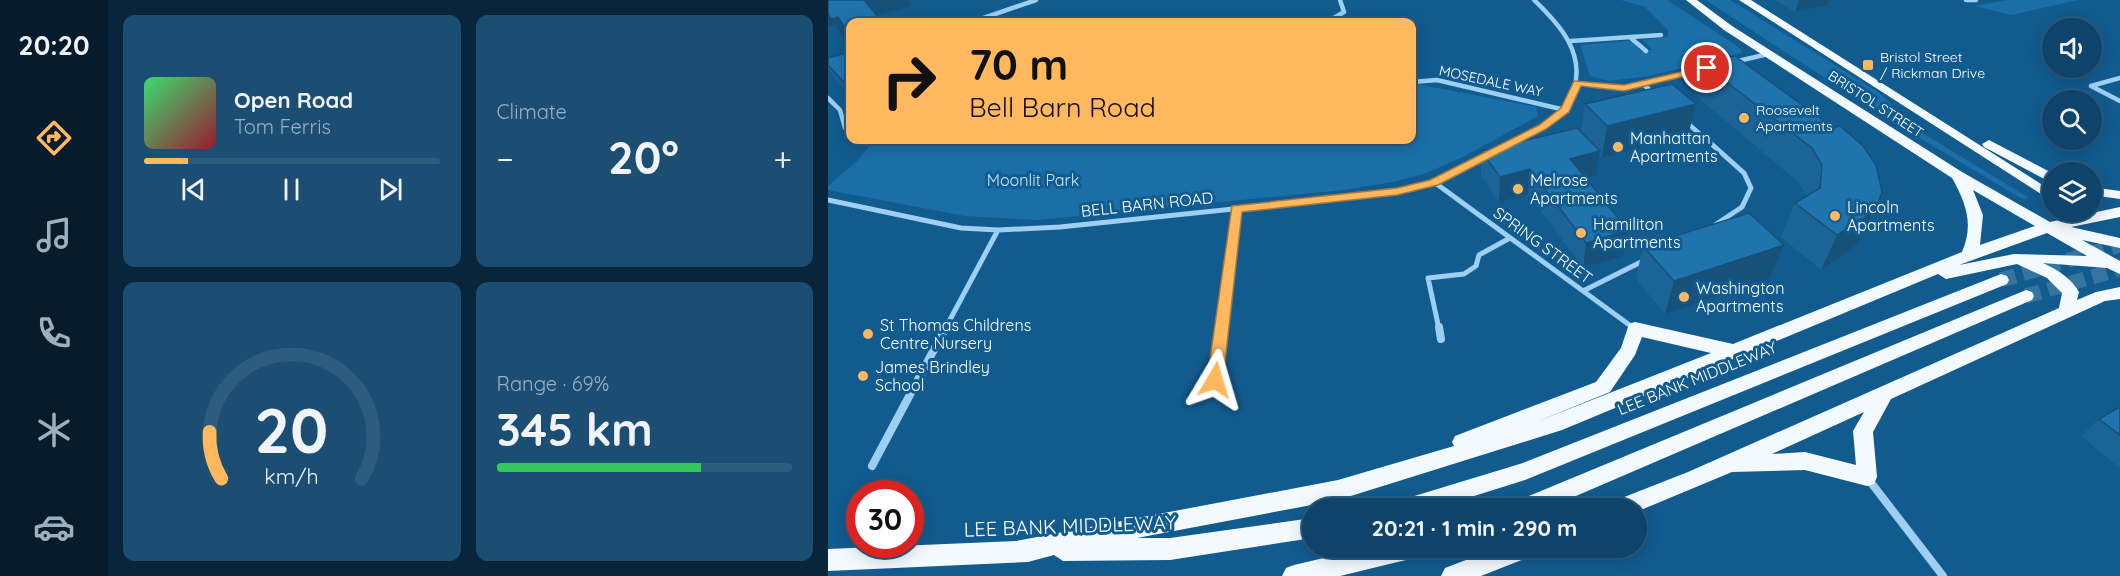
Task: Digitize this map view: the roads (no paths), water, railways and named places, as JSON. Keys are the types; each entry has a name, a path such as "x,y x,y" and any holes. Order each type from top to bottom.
{"highway":[{"name":"BRISTOL STREET","path":"1691,0 1768,54 1957,176 2048,227 2118,253"},
{"name":"BRISTOL STREET","path":"1744,0 2042,190"},
{"path":"1915,110 1965,131 2042,173"},
{"path":"1957,176 1971,198 1975,214 1978,236 1968,255"},
{"path":"2102,193 2120,195"},
{"path":"2102,214 2120,212"},
{"path":"1017,551 1338,490 1562,422 1968,255 2063,222"},
{"path":"2090,222 2118,253"},
{"path":"2048,227 2118,253"},
{"path":"1893,286 1999,260 2061,259 2118,253"},
{"path":"2014,259 2053,274 2072,292 2066,313"},
{"name":"LEE BANK MIDDLEWAY","path":"1438,498 1525,471 2001,280"},
{"path":"1646,498 1727,465 2102,296 2120,293"},
{"path":"1549,498 2026,296"},
{"path":"1338,490 1603,387 1629,350 1635,329 1734,351"},
{"path":"1727,465 1805,461 1867,477 1863,431 1885,393"},
{"name":"LEE BANK MIDDLEWAY","path":"828,560 1017,551 1170,549 1302,529"},
{"path":"1294,576 1369,558"},
{"path":"1453,576 1499,558"}],"street":[{"path":"984,18 1036,0"},
{"path":"1339,18 1344,6 1340,0"},
{"path":"1534,0 1556,20 1571,41 1578,67 1577,83 1565,110"},
{"path":"1967,1 1977,0"},
{"path":"1571,41 1632,39 1661,35"},
{"path":"1632,39 1646,51"},
{"path":"1731,63 1768,54"},
{"path":"1577,83 1624,88 1714,67"},
{"path":"2120,78 2091,86 2120,101"},
{"name":"MOSEDALE WAY","path":"1416,82 1437,80 1565,110"},
{"path":"1642,83 1654,94"},
{"path":"828,98 840,110 846,129"},
{"name":"BELL BARN ROAD","path":"828,201 961,228 998,230 1397,192 1434,182 1542,127 1565,110"},
{"path":"1681,118 1744,173 1751,188 1742,207 1709,228"},
{"name":"SPRING STREET","path":"1434,182 1635,329"},
{"path":"1215,380 1236,209"},
{"path":"872,466 998,230"},
{"path":"1441,339 1428,278 1464,274 1476,266 1479,255 1510,238"},
{"path":"1584,291 1657,254"},
{"path":"1867,477 1943,576"}],"tunnel":[{"path":"2001,280 2120,245"},
{"path":"2026,296 2120,269"}],"place":[{"name":"Bristol Street / Rickman Drive","path":"1868,65"},
{"name":"Roosevelt Apartments","path":"1744,118"},
{"name":"Manhattan Apartments","path":"1618,147"},
{"name":"Melrose Apartments","path":"1518,189"},
{"name":"Lincoln Apartments","path":"1835,216"},
{"name":"Hamiliton Apartments","path":"1581,233"},
{"name":"Washington Apartments","path":"1684,297"},
{"name":"St Thomas Childrens Centre Nursery","path":"868,334"},
{"name":"James Brindley School","path":"863,376"}],"park label":[{"name":"Moonlit Park","path":"1033,180"}]}
